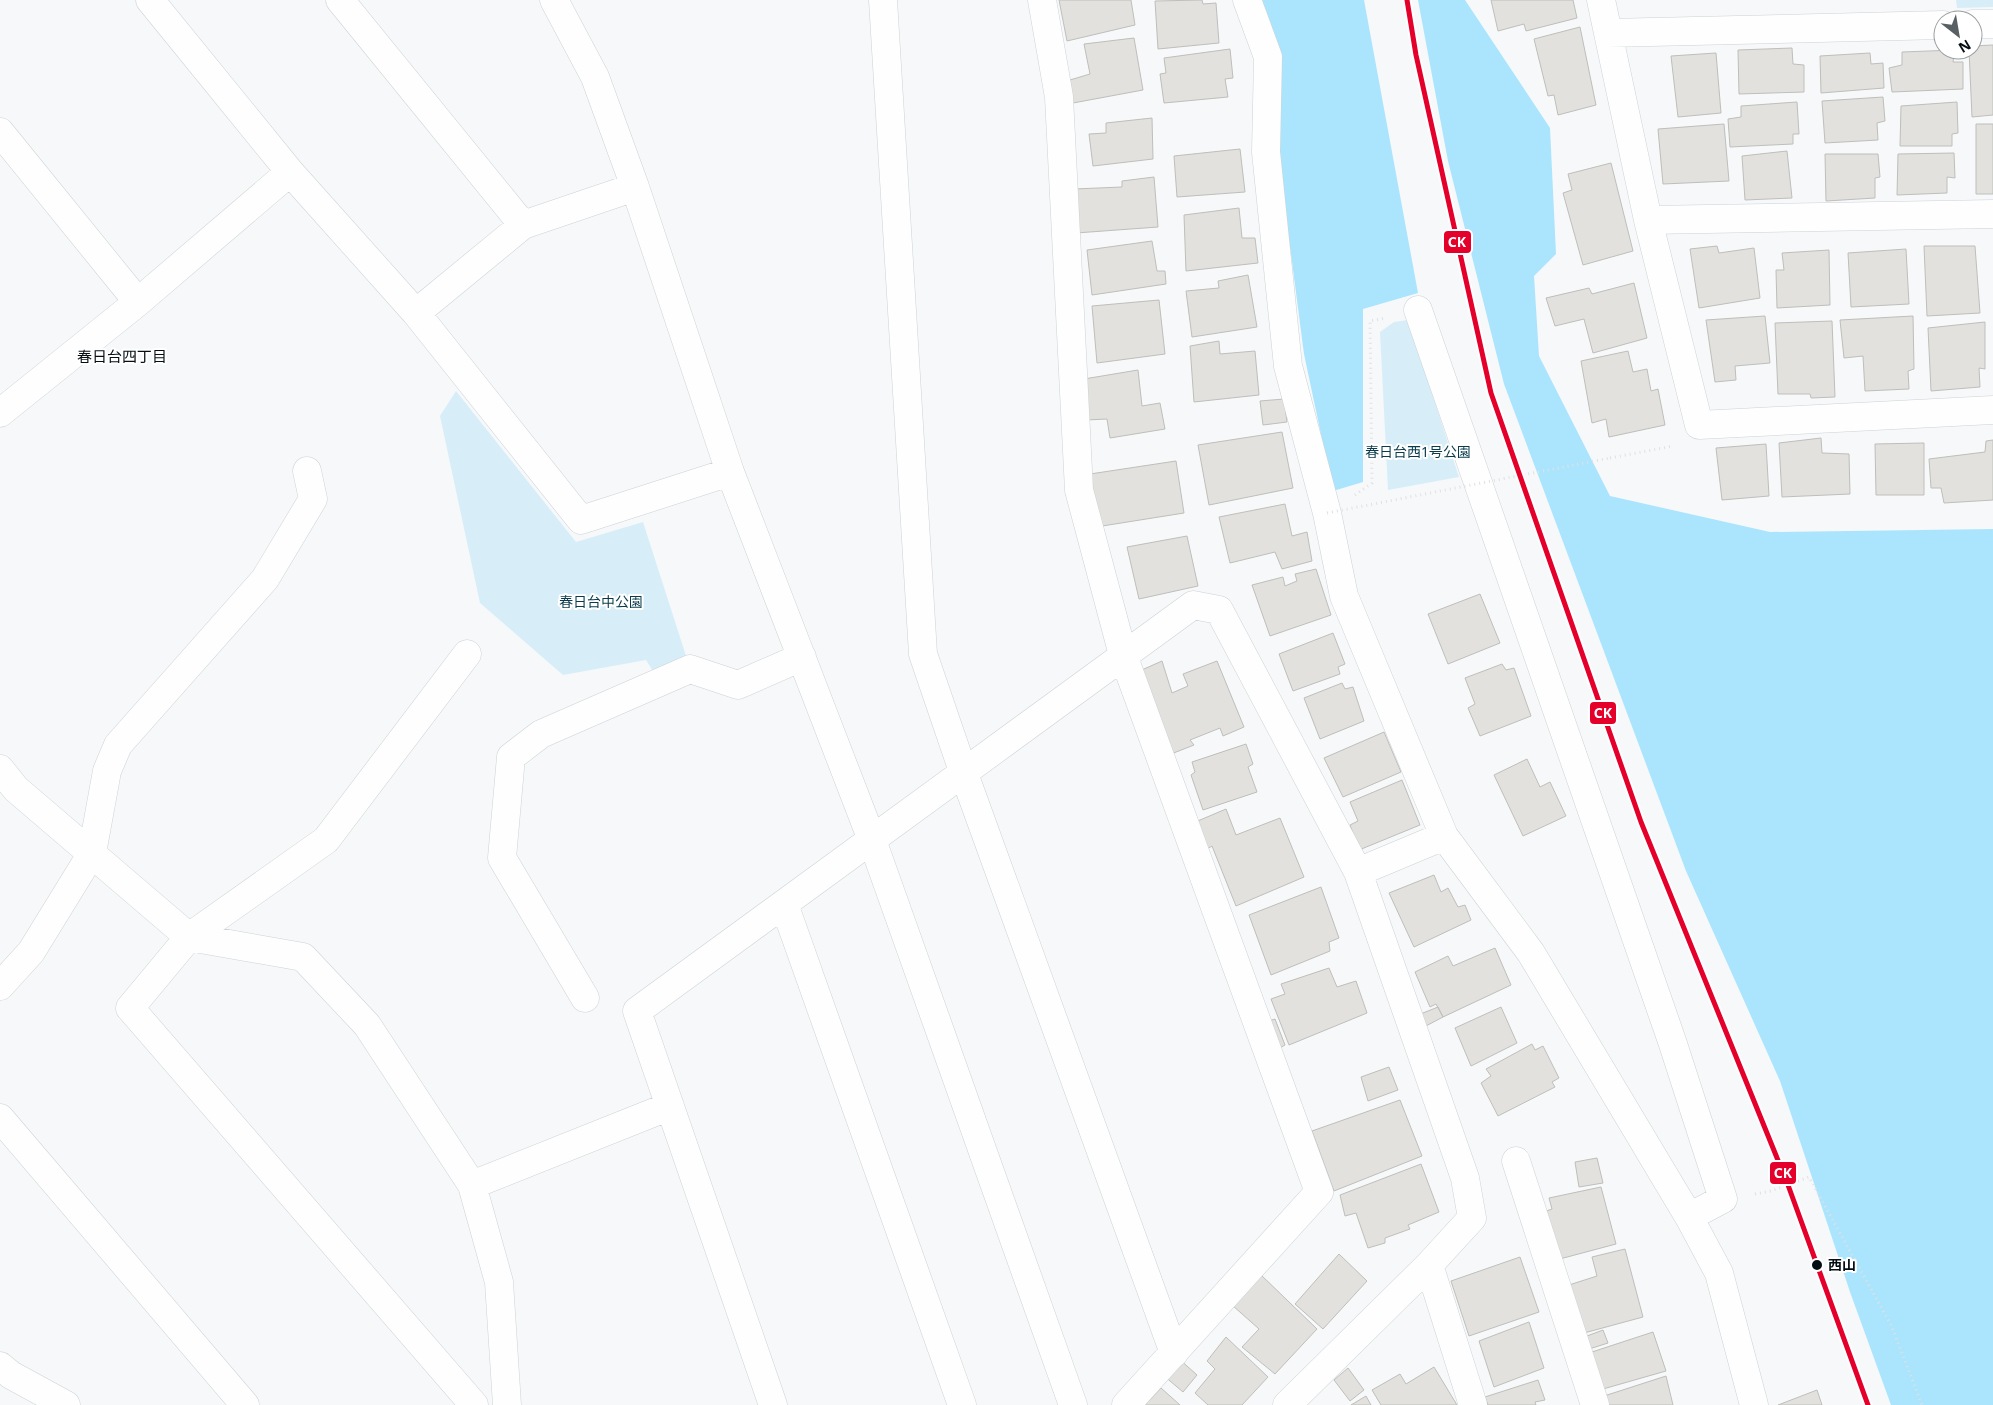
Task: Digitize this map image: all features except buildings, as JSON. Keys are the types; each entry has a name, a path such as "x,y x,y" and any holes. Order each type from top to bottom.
{"street":[{"path":"150,0 290,172 416,313 581,520 730,472"},
{"path":"340,0 523,225"},
{"path":"883,0 924,654 963,771 1174,1353"},
{"path":"1042,0 1059,97 1079,490 1123,655 1319,1192 1126,1405"},
{"path":"1247,0 1268,57 1266,152 1288,366 1331,510 1344,596 1444,836 1531,953 1689,1218 1719,1272 1754,1405"},
{"path":"1601,0 1648,220 1699,425 1993,410"},
{"path":"557,1 595,77 635,187 730,472 872,840 1073,1405"},
{"path":"1608,33 1933,25"},
{"path":"0,132 138,302"},
{"path":"0,413 138,302 290,172"},
{"path":"416,313 523,225 635,187"},
{"path":"1648,220 1993,214"},
{"path":"1418,310 1670,1034 1723,1199 1689,1218"},
{"path":"0,986 31,952 92,853 107,771 118,745 265,579 313,499 307,471"},
{"path":"773,1405 637,1011 872,840 963,771 1193,605 1219,610 1358,872 1465,1178 1472,1218 1429,1265 1287,1405"},
{"path":"467,654 326,840 189,937 130,1008 474,1405"},
{"path":"585,998 502,858 511,757 541,734 690,670 738,685 802,658"},
{"path":"0,769 16,789 189,937 303,957 367,1025 472,1185 499,1282 507,1405"},
{"path":"1358,872 1444,836"},
{"path":"784,904 962,1405"},
{"path":"472,1185 670,1106"},
{"path":"0,1118 246,1405"},
{"path":"1516,1161 1595,1405"},
{"path":"1429,1265 1473,1405"},
{"path":"0,1366 11,1375 66,1405"}],"path":[{"path":"1350,498 1372,483 1370,322 1418,310"},
{"path":"1331,510 1677,445 1699,425"},
{"path":"1723,1199 1771,1191 1809,1177 1892,1327 1922,1405"}],"green space":[{"path":"1956,0 1993,0 1993,7 1957,8"},
{"name":"春日台西1号公園","path":"1408,320 1459,477 1388,490 1380,332 1394,322"},
{"name":"春日台中公園","path":"456,391 576,542 643,522 687,659 656,676 646,660 563,675 480,603 440,416"}],"shaded area":[{"path":"1258,0 1364,0 1418,293 1363,309 1363,482 1333,491 1304,354"},
{"path":"1418,0 1465,0 1550,128 1556,254 1534,276 1539,356 1610,496 1770,532 1993,529 1993,1405 1891,1405 1850,1292 1780,1081 1686,871 1504,384 1448,161"}],"transit line":[{"name":"CK","path":"1407,0 1416,55 1491,393 1641,822 1788,1185 1868,1405"}],"place":[{"name":"西山","path":"1817,1265"}],"district":[{"name":"春日台四丁目","path":"122,357"}]}
